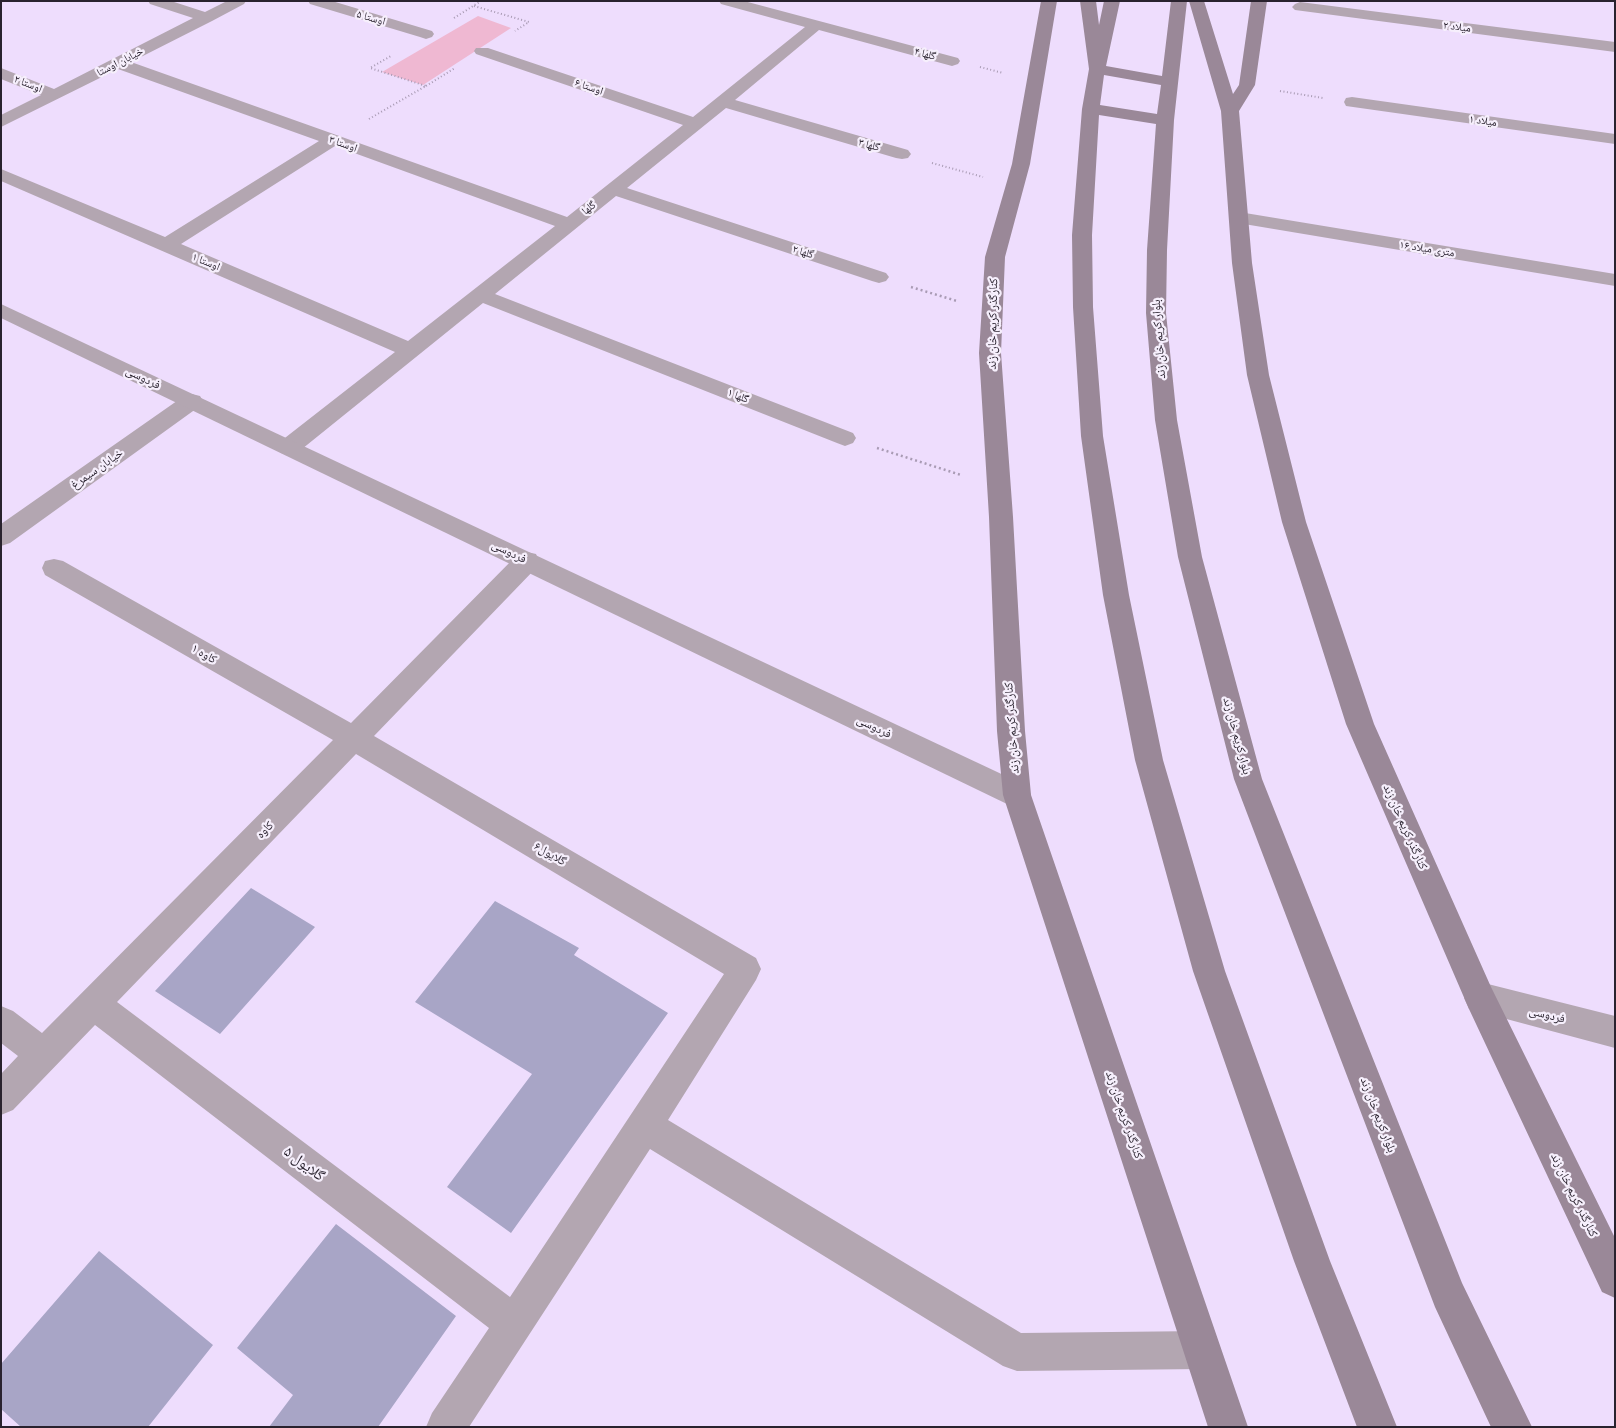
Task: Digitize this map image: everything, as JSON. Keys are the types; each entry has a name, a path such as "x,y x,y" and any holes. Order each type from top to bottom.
{"main road":[{"name":"کنارگذر کریم خان زند","path":"1049,1 1021,164 995,257 990,353 999,487 1011,732 1017,795 1228,1427"},
{"path":"1088,1 1097,69"},
{"path":"1112,1 1097,69 1091,109 1082,234 1083,307 1092,436 1116,595 1149,760 1209,971 1312,1261 1377,1427"},
{"name":"بلوار کریم خان زند","path":"1180,1 1165,120 1157,250 1156,313 1166,420 1190,557 1248,780 1448,1294 1512,1427"},
{"name":"کنارگذر کریم خان زند","path":"1196,1 1230,111 1242,263 1258,375 1294,522 1360,724 1480,998 1613,1272"},
{"path":"1230,111 1247,85 1259,1"},
{"path":"1097,69 1170,82"},
{"path":"1091,109 1165,120"}],"street":[{"path":"155,1 207,18"},
{"name":"خیابان اوستا","path":"1,122 239,1"},
{"name":"اوستا ۵","path":"315,1 426,34"},
{"path":"726,1 816,25"},
{"name":"میلاد ۲","path":"1300,7 1615,47"},
{"name":"گلها ۴","path":"816,25 952,61"},
{"name":"گلها","path":"289,447 696,124 816,25"},
{"name":"اوستا ۶","path":"482,51 696,124"},
{"name":"اوستا ۳","path":"118,63 569,224"},
{"name":"اوستا ۲","path":"1,73 55,95"},
{"name":"گلها ۳","path":"723,102 902,154"},
{"name":"میلاد ۱","path":"1352,102 1615,139"},
{"path":"166,245 334,140"},
{"name":"اوستا ۱","path":"1,174 410,350"},
{"name":"گلها ۲","path":"613,189 879,277"},
{"name":"۱۶ متری میلاد","path":"1239,218 1615,280"},
{"name":"گلها ۱","path":"480,295 845,438"},
{"name":"فردوسی","path":"1,310 1017,795"},
{"name":"خیابان سیمرغ","path":"1,536 192,401"},
{"name":"کاوه","path":"1,1098 528,561"},
{"name":"کاوه ۱","path":"54,568 355,739"},
{"name":"گلایول۶","path":"355,739 745,969 645,1126"},
{"name":"فردوسی","path":"1480,998 1615,1032"},
{"name":"گلایول ۵","path":"93,1004 514,1324"},
{"path":"1,1022 43,1055"},
{"path":"446,1427 645,1126 1017,1352 1202,1350"}],"path":[{"path":"334,140 426,86 370,68 481,1"},
{"name":"گلها ۴","path":"952,61 1035,80"},
{"path":"1247,85 1352,102"},
{"path":"902,154 1015,186"},
{"path":"879,277 993,312"},
{"path":"845,438 999,487"}],"shaded area":[{"path":"478,16 511,28 423,85 382,72"}],"building":[{"path":"251,888 315,927 220,1034 155,991"},
{"path":"495,901 579,948 574,955 668,1013 511,1233 447,1187 532,1074 415,1002"},
{"path":"336,1224 456,1316 378,1427 269,1427 293,1395 237,1348"},
{"path":"99,1251 213,1345 148,1427 21,1427 1,1409 1,1364"}]}
